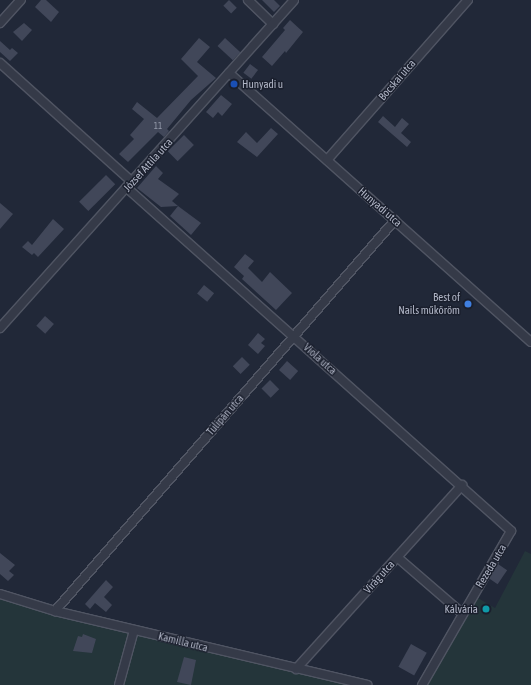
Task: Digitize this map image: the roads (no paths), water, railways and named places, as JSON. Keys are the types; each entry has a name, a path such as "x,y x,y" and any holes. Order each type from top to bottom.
{"street":[{"path":"0,24 21,0"},
{"path":"248,0 273,24"},
{"name":"József Attila utca","path":"0,328 294,0"},
{"name":"Bocskai utca","path":"327,160 468,0"},
{"name":"Viola utca","path":"0,63 129,185 511,531"},
{"name":"Hunyadi utca","path":"229,73 531,342"},
{"name":"Tulipán utca","path":"55,611 395,220"},
{"name":"Virág utca","path":"296,669 462,486"},
{"name":"Rezeda utca","path":"422,685 511,531"},
{"path":"397,557 463,614"},
{"name":"Kamilla utca","path":"0,594 55,611 367,685"},
{"path":"119,685 134,630"}],"place":[{"name":"Hunyadi u","path":"234,84"},
{"name":"Best of Nails műköröm","path":"468,304"},
{"name":"Kálvária","path":"486,609"}]}
